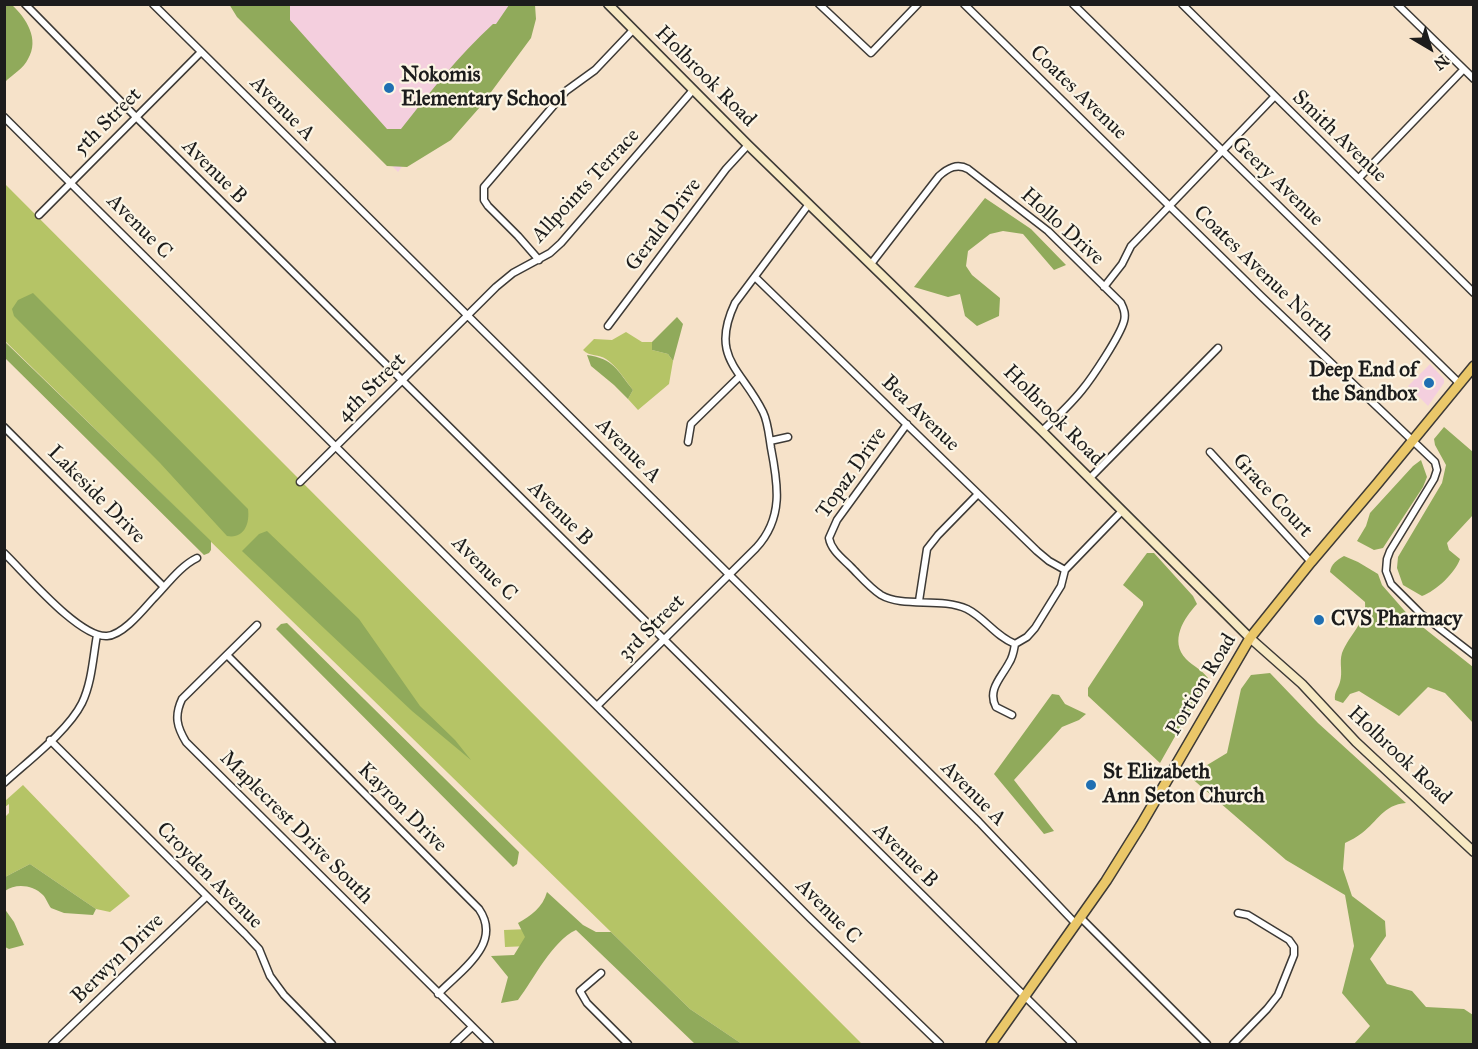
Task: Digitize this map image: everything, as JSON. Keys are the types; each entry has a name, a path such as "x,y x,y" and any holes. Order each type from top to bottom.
{"main road":[{"name":"Portion Road","path":"991,1044 1079,921 1141,825 1250,638 1473,366"}],"street":[{"name":"Avenue B","path":"25,4 402,381 1073,1044"},
{"name":"Avenue A","path":"153,4 1079,921 1207,1044"},
{"name":"Holbrook Road","path":"608,4 748,145 1090,478 1250,638 1302,684 1356,742 1473,852"},
{"path":"819,4 871,53 918,4"},
{"name":"Coates Avenue","path":"964,4 1169,205"},
{"name":"Geery Avenue","path":"1073,4 1459,383"},
{"name":"Smith Avenue","path":"1182,4 1473,293"},
{"path":"1398,4 1473,80"},
{"path":"539,260 488,206 484,200 484,187 572,85 595,70 633,30"},
{"name":"5th Street","path":"39,215 201,52"},
{"path":"1359,178 1463,70"},
{"name":"Allpoints Terrace","path":"467,316 513,273 539,260 556,248 693,90"},
{"path":"1104,287 1122,264 1131,246 1275,96"},
{"name":"Avenue C","path":"4,117 811,919 940,1044"},
{"name":"Gerald Drive","path":"608,326 726,169 748,145"},
{"name":"Hollo Drive","path":"871,264 939,176 950,168 961,166 968,169 1048,231 1124,309 1125,320 1085,387 1042,431"},
{"name":"3rd Street","path":"598,705 762,541 776,512 778,485 764,414 739,377 728,352 725,339 726,325 735,303 809,204"},
{"name":"Coates Avenue North","path":"1169,205 1435,462 1437,470 1434,479 1390,550 1386,559 1386,571 1391,584 1421,614 1473,655"},
{"name":"Bea Avenue","path":"755,277 1037,551 1065,570"},
{"name":"4th Street","path":"300,482 467,316"},
{"path":"1090,478 1218,348"},
{"path":"688,442 690,424 739,377"},
{"name":"Topaz Drive","path":"907,424 837,520 829,538 834,549 882,595 897,600 950,604 968,610 1001,637 1015,644"},
{"name":"Lakeside Drive","path":"4,427 164,587"},
{"path":"770,441 788,437"},
{"name":"Grace Court","path":"1210,452 1311,562"},
{"path":"919,601 927,549 978,494"},
{"path":"1012,716 996,707 992,695 993,688 1010,661 1015,644 1028,637 1035,628 1061,586 1065,570 1122,511"},
{"path":"4,553 70,619 97,635 109,636 124,628 184,567 197,558"},
{"name":"Maplecrest Drive South","path":"257,625 182,699 176,719 179,730 186,742 490,1044"},
{"path":"4,783 68,723 82,703 91,675 97,635"},
{"name":"Kayron Drive","path":"227,656 485,917 487,938 482,949 438,994"},
{"name":"Croyden Avenue","path":"50,740 259,949 270,976 332,1044"},
{"name":"Berwyn Drive","path":"52,1044 207,896"},
{"path":"1233,1044 1278,995 1294,955 1294,947 1289,939 1248,915 1238,913"},
{"path":"601,973 580,991 587,1003 628,1044"},
{"path":"454,1044 472,1027"},
{"path":"320,1044 326,1038"}],"shaded area":[{"name":"Nokomis Elementary School","path":"237,5 521,5 398,172"},
{"path":"1430,364 1444,379 1444,383 1428,406 1408,386"}],"green space":[{"path":"5,4 12,5 22,16 30,29 33,44 26,62 5,82"},
{"path":"229,4 290,5 290,20 387,129 401,129 468,49 493,24 496,24 509,5 535,5 536,19 531,38 480,107 451,140 407,167 387,166 237,17"},
{"path":"4,183 862,1044 742,1044 690,1009 5,341"},
{"path":"985,198 1031,229 1066,265 1054,270 1023,234 1003,231 990,234 968,251 966,266 972,275 1000,298 999,316 977,326 965,316 960,294 948,297 914,287"},
{"path":"33,293 248,509 247,525 242,533 227,536 160,463 14,316 12,309 18,300"},
{"path":"677,317 683,324 673,361 668,354 652,350 652,342"},
{"path":"626,332 642,342 652,342 652,350 668,354 673,361 669,384 638,410 628,399 633,390 614,365 603,357 583,350 594,339 612,340"},
{"path":"4,341 211,541 209,553 204,555 5,358"},
{"path":"587,355 603,359 619,371 633,390 628,399 591,366"},
{"path":"1444,427 1473,452 1473,515 1447,543 1449,550 1460,559 1458,564 1439,586 1422,596 1403,585 1397,568 1398,557 1442,483 1446,465 1434,439"},
{"path":"1421,460 1427,477 1423,487 1383,548 1374,550 1357,541 1366,526 1370,513"},
{"path":"267,531 359,619 420,706 455,740 471,760 412,711 242,551 259,534"},
{"path":"1147,553 1154,553 1193,596 1197,604 1183,623 1179,645 1186,659 1208,678 1160,763 1088,696 1088,688 1143,605 1143,602 1123,585"},
{"path":"1344,556 1378,574 1382,585 1410,617 1473,667 1473,723 1445,693 1428,687 1399,716 1359,691 1350,694 1343,703 1335,700 1341,678 1342,653 1365,609 1365,602 1330,572 1335,562"},
{"path":"287,623 519,852 517,864 513,867 276,629 281,624"},
{"path":"1270,673 1318,723 1406,803 1386,810 1362,833 1345,843 1343,869 1352,896 1385,921 1386,936 1370,959 1387,984 1412,991 1426,1007 1464,1009 1473,1015 1473,1044 1354,1044 1370,1026 1342,993 1354,946 1345,895 1286,860 1189,776 1227,753 1241,689 1251,675"},
{"path":"1052,694 1059,695 1065,704 1086,714 1079,720 1062,727 1014,780 1054,831 1044,834 994,774"},
{"path":"23,785 130,896 110,912 96,909 30,864 5,877 5,817 9,813 9,804 5,807 5,801"},
{"path":"30,864 96,909 93,915 64,913 51,908 43,895 29,887 19,886 5,891 5,877"},
{"path":"547,892 583,925 596,932 611,932 690,1009 742,1044 695,1044 576,930 567,935 551,951 518,1000 501,1003 508,977 491,956 514,955 525,937 518,923 536,911"},
{"path":"4,908 14,922 24,945 9,949 5,947"},
{"path":"529,929 529,946 505,947 504,930"}],"place":[{"name":"Nokomis Elementary School","path":"389,88"},
{"name":"Deep End of the Sandbox","path":"1429,383"},
{"name":"CVS Pharmacy","path":"1319,620"},
{"name":"St Elizabeth Ann Seton Church","path":"1091,785"}]}
